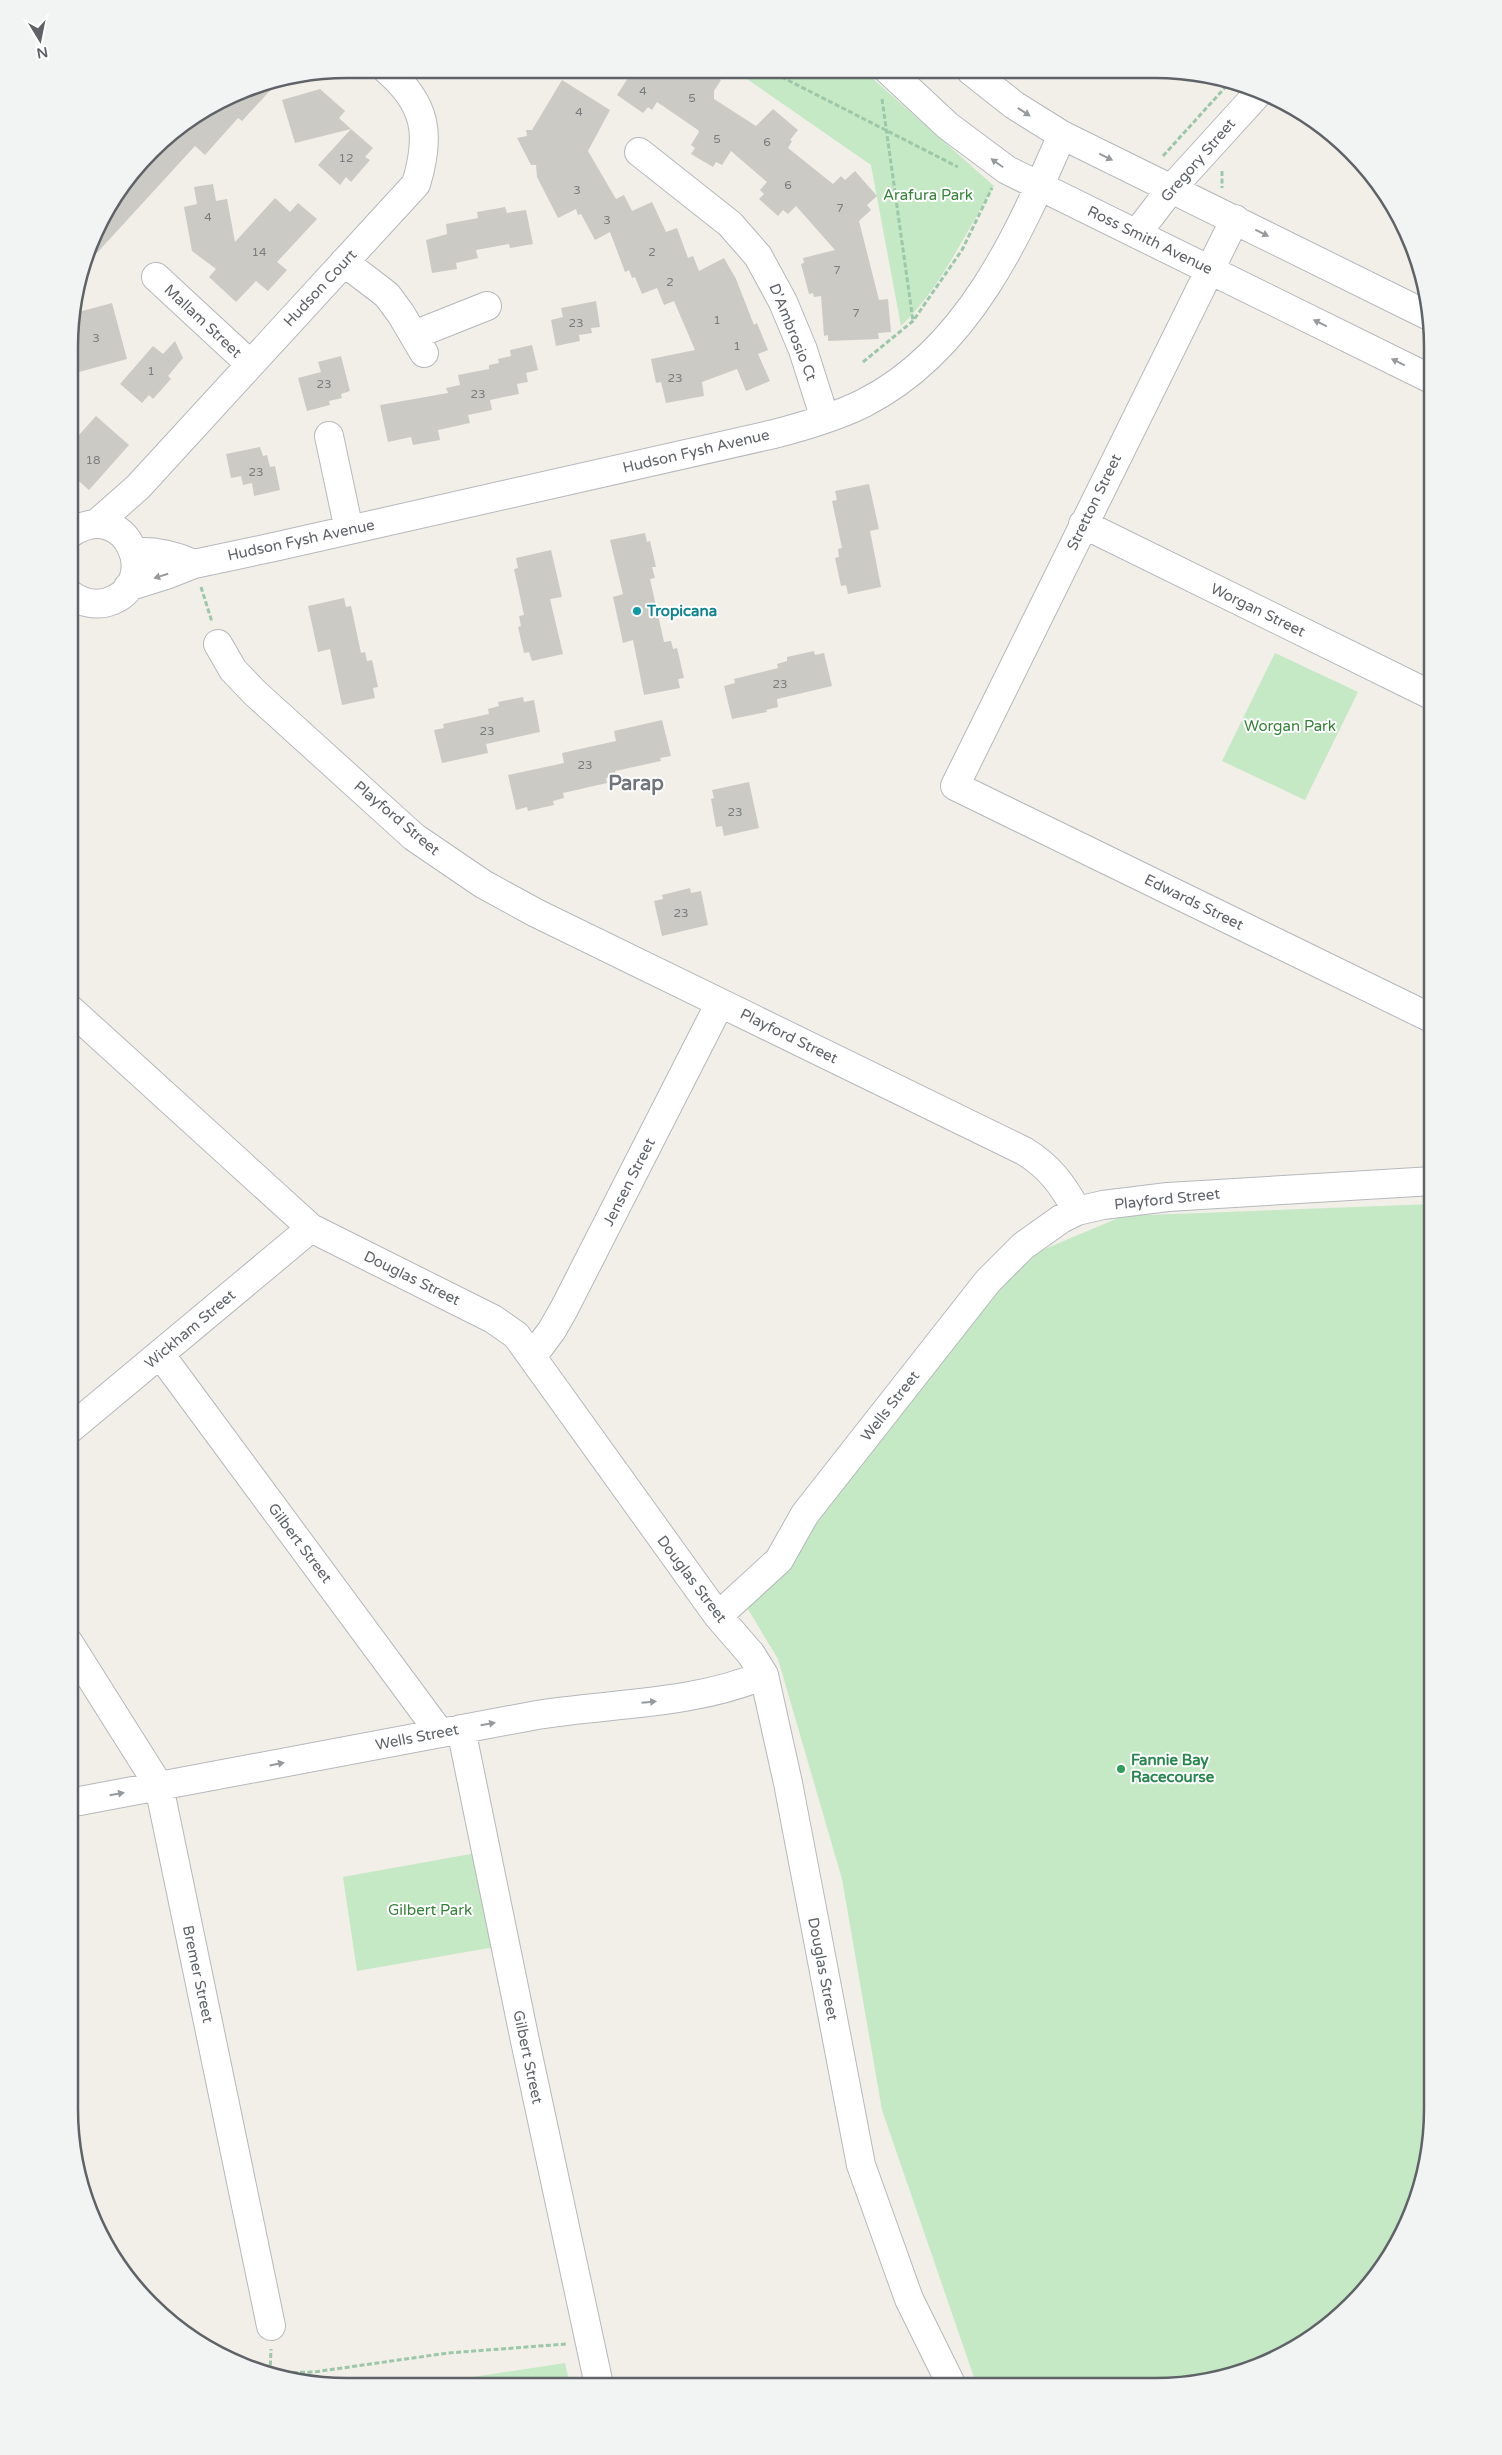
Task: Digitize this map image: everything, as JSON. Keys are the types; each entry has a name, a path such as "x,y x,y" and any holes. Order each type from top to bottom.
{"street":[{"name":"Hudson Court","path":"81,526 138,487 416,184 425,156 425,137 419,111 397,78"},
{"path":"981,78 1014,105 1062,135 1422,313"},
{"name":"Ross Smith Avenue","path":"884,82 1007,170 1424,376"},
{"name":"Gregory Street","path":"1137,233 1171,189 1255,97"},
{"name":"Hudson Fysh Avenue","path":"78,602 106,602 115,599 128,587 194,564 761,437 825,419 864,403 889,389 919,366 943,344 988,283 1039,187 1062,135"},
{"name":"D'Ambrosio Ct","path":"639,152 730,224 758,256 783,302 803,350 825,419"},
{"name":"Stretton Street","path":"955,786 1235,220"},
{"path":"344,262 387,295 419,344 488,306"},
{"name":"Mallam Street","path":"156,277 250,364"},
{"path":"329,436 349,530"},
{"path":"128,587 135,571 131,546 138,487"},
{"name":"Worgan Street","path":"1083,524 1424,692"},
{"path":"81,526 111,527 131,546 176,556 194,564"},
{"name":"Playford Street","path":"218,644 232,670 255,693 414,837 483,884 536,913 1024,1151 1036,1158 1057,1178 1077,1211 1168,1197 1424,1182"},
{"name":"Edwards Street","path":"955,786 1424,1015"},
{"name":"Jensen Street","path":"532,1357 552,1330 564,1309 720,1002"},
{"name":"Douglas Street","path":"78,1015 311,1228 507,1327 516,1335 718,1616 751,1654 764,1675 788,1783 861,2164 909,2299 948,2378"},
{"name":"Wells Street","path":"718,1616 779,1560 805,1514 988,1281 1031,1240 1053,1224 1077,1211"},
{"name":"Wickham Street","path":"78,1422 311,1228"},
{"name":"Gilbert Street","path":"160,1354 450,1731 597,2378"},
{"name":"Bremer Street","path":"78,1657 159,1786 271,2326"},
{"name":"Wells Street","path":"78,1801 578,1708 654,1702 690,1696 716,1691 764,1675"}],"path":[{"path":"784,78 960,168"},
{"path":"884,82 885,128 913,321"},
{"path":"1163,156 1225,87"},
{"path":"863,362 913,321 962,250 994,186 985,181"},
{"path":"194,564 218,644"},
{"path":"296,2372 314,2372 448,2353 571,2344 589,2340"}],"green space":[{"name":"Arafura Park","path":"746,78 872,78 994,186 952,259 928,295 901,326 871,165"},
{"name":"Worgan Park","path":"1275,653 1358,692 1305,800 1222,761"},
{"name":"Fannie Bay Racecourse","path":"1424,1204 1424,2126 1422,2143 1415,2178 1404,2211 1388,2243 1369,2272 1333,2311 1305,2332 1274,2350 1225,2368 1173,2377 974,2378 882,2110 842,1879 778,1659 746,1606 1021,1259 1123,1216"},
{"name":"Gilbert Park","path":"476,1853 495,1947 357,1971 343,1877"},
{"path":"565,2363 568,2378 466,2378"}],"building":[{"path":"628,78 718,78 721,80 714,91 714,99 756,126 773,109 798,130 790,140 792,141 788,148 833,184 841,176 845,180 855,171 877,196 867,205 871,210 859,221 879,300 888,299 891,332 878,333 879,339 828,341 828,335 824,336 821,296 814,297 813,293 809,294 801,264 804,263 803,258 835,250 796,206 788,214 783,210 778,216 759,199 764,194 760,190 767,182 731,151 722,165 716,162 713,167 691,154 695,148 691,145 699,132 698,130 657,102 652,110 648,107 643,113 617,95"},
{"path":"562,80 610,110 588,151 616,199 624,195 632,211 652,202 666,232 677,228 688,258 693,256 699,271 724,258 736,279 754,325 757,323 768,350 758,354 770,381 746,391 737,369 702,382 704,396 666,403 661,382 656,383 651,359 695,350 674,301 664,305 657,288 642,294 635,277 632,278 629,270 625,272 610,232 595,240 581,214 578,215 576,209 558,218 537,177 536,165 531,165 517,138 527,136 526,130 532,130"},
{"path":"272,88 242,121 238,118 205,155 195,146 93,257 105,228 123,197 156,156 183,133 212,114 244,98"},
{"path":"320,89 345,111 339,118 351,129 295,143 282,100"},
{"path":"351,129 373,148 365,157 370,160 351,182 346,177 340,185 318,165"},
{"path":"213,184 216,201 227,199 235,242 275,198 290,212 298,203 317,219 277,262 287,270 268,291 256,281 236,302 209,277 216,269 192,251 184,207 197,204 194,187"},
{"path":"505,207 507,213 526,210 533,244 510,248 509,244 476,250 478,258 456,263 457,269 432,273 426,240 447,234 446,224 478,218 477,212"},
{"path":"596,301 600,327 591,328 592,333 579,335 580,341 556,346 551,320 563,317 561,308"},
{"path":"112,303 127,359 79,372 78,329 80,312"},
{"path":"175,341 183,358 168,376 171,379 153,399 149,395 142,403 120,384 153,346 163,354"},
{"path":"532,345 538,370 526,373 528,382 517,384 519,394 490,400 492,410 468,415 470,423 438,430 440,440 413,445 411,437 388,442 380,405 448,393 446,388 460,385 458,375 489,369 489,365 499,363 498,359 511,356 510,350"},
{"path":"341,356 350,391 341,394 342,398 329,401 330,405 307,411 298,378 321,372 318,362"},
{"path":"96,416 129,445 89,490 78,480 78,436"},
{"path":"260,447 263,456 267,455 270,467 275,466 280,490 254,496 252,483 243,485 241,476 231,478 226,454"},
{"path":"869,484 879,529 870,531 881,587 848,594 846,585 841,586 835,558 839,557 838,549 842,548 832,501 837,500 835,491"},
{"name":"Tropicana","path":"645,533 647,542 650,541 656,567 652,567 655,578 650,579 664,642 671,641 673,649 677,648 684,678 678,679 680,688 644,695 633,640 623,643 613,597 623,594 610,540"},
{"path":"551,550 562,597 550,599 563,654 532,661 529,652 524,653 518,627 521,626 519,616 524,615 514,569 518,568 516,558"},
{"path":"344,598 346,607 351,606 361,653 365,652 367,661 372,660 378,687 373,688 375,698 342,705 330,649 318,652 308,606"},
{"path":"814,651 815,655 824,653 832,686 777,699 778,707 766,710 767,712 732,719 724,686 735,683 734,679 778,668 777,664 787,661 787,657"},
{"path":"523,697 524,702 534,700 540,732 486,744 488,753 442,763 434,730 444,728 443,724 489,714 488,709 499,706 498,702"},
{"path":"662,720 671,756 660,758 661,761 615,771 616,776 606,778 607,783 563,793 564,798 553,801 554,805 528,811 527,807 516,810 508,775 564,763 562,753 616,741 614,731"},
{"path":"749,782 759,828 724,836 722,826 716,827 711,799 714,798 712,790"},
{"path":"690,888 691,893 701,891 708,925 662,936 654,901 663,899 662,895"}],"place":[{"name":"Tropicana","path":"637,611"},
{"name":"Fannie Bay Racecourse","path":"1121,1769"}],"district":[{"name":"Parap","path":"636,784"}]}
